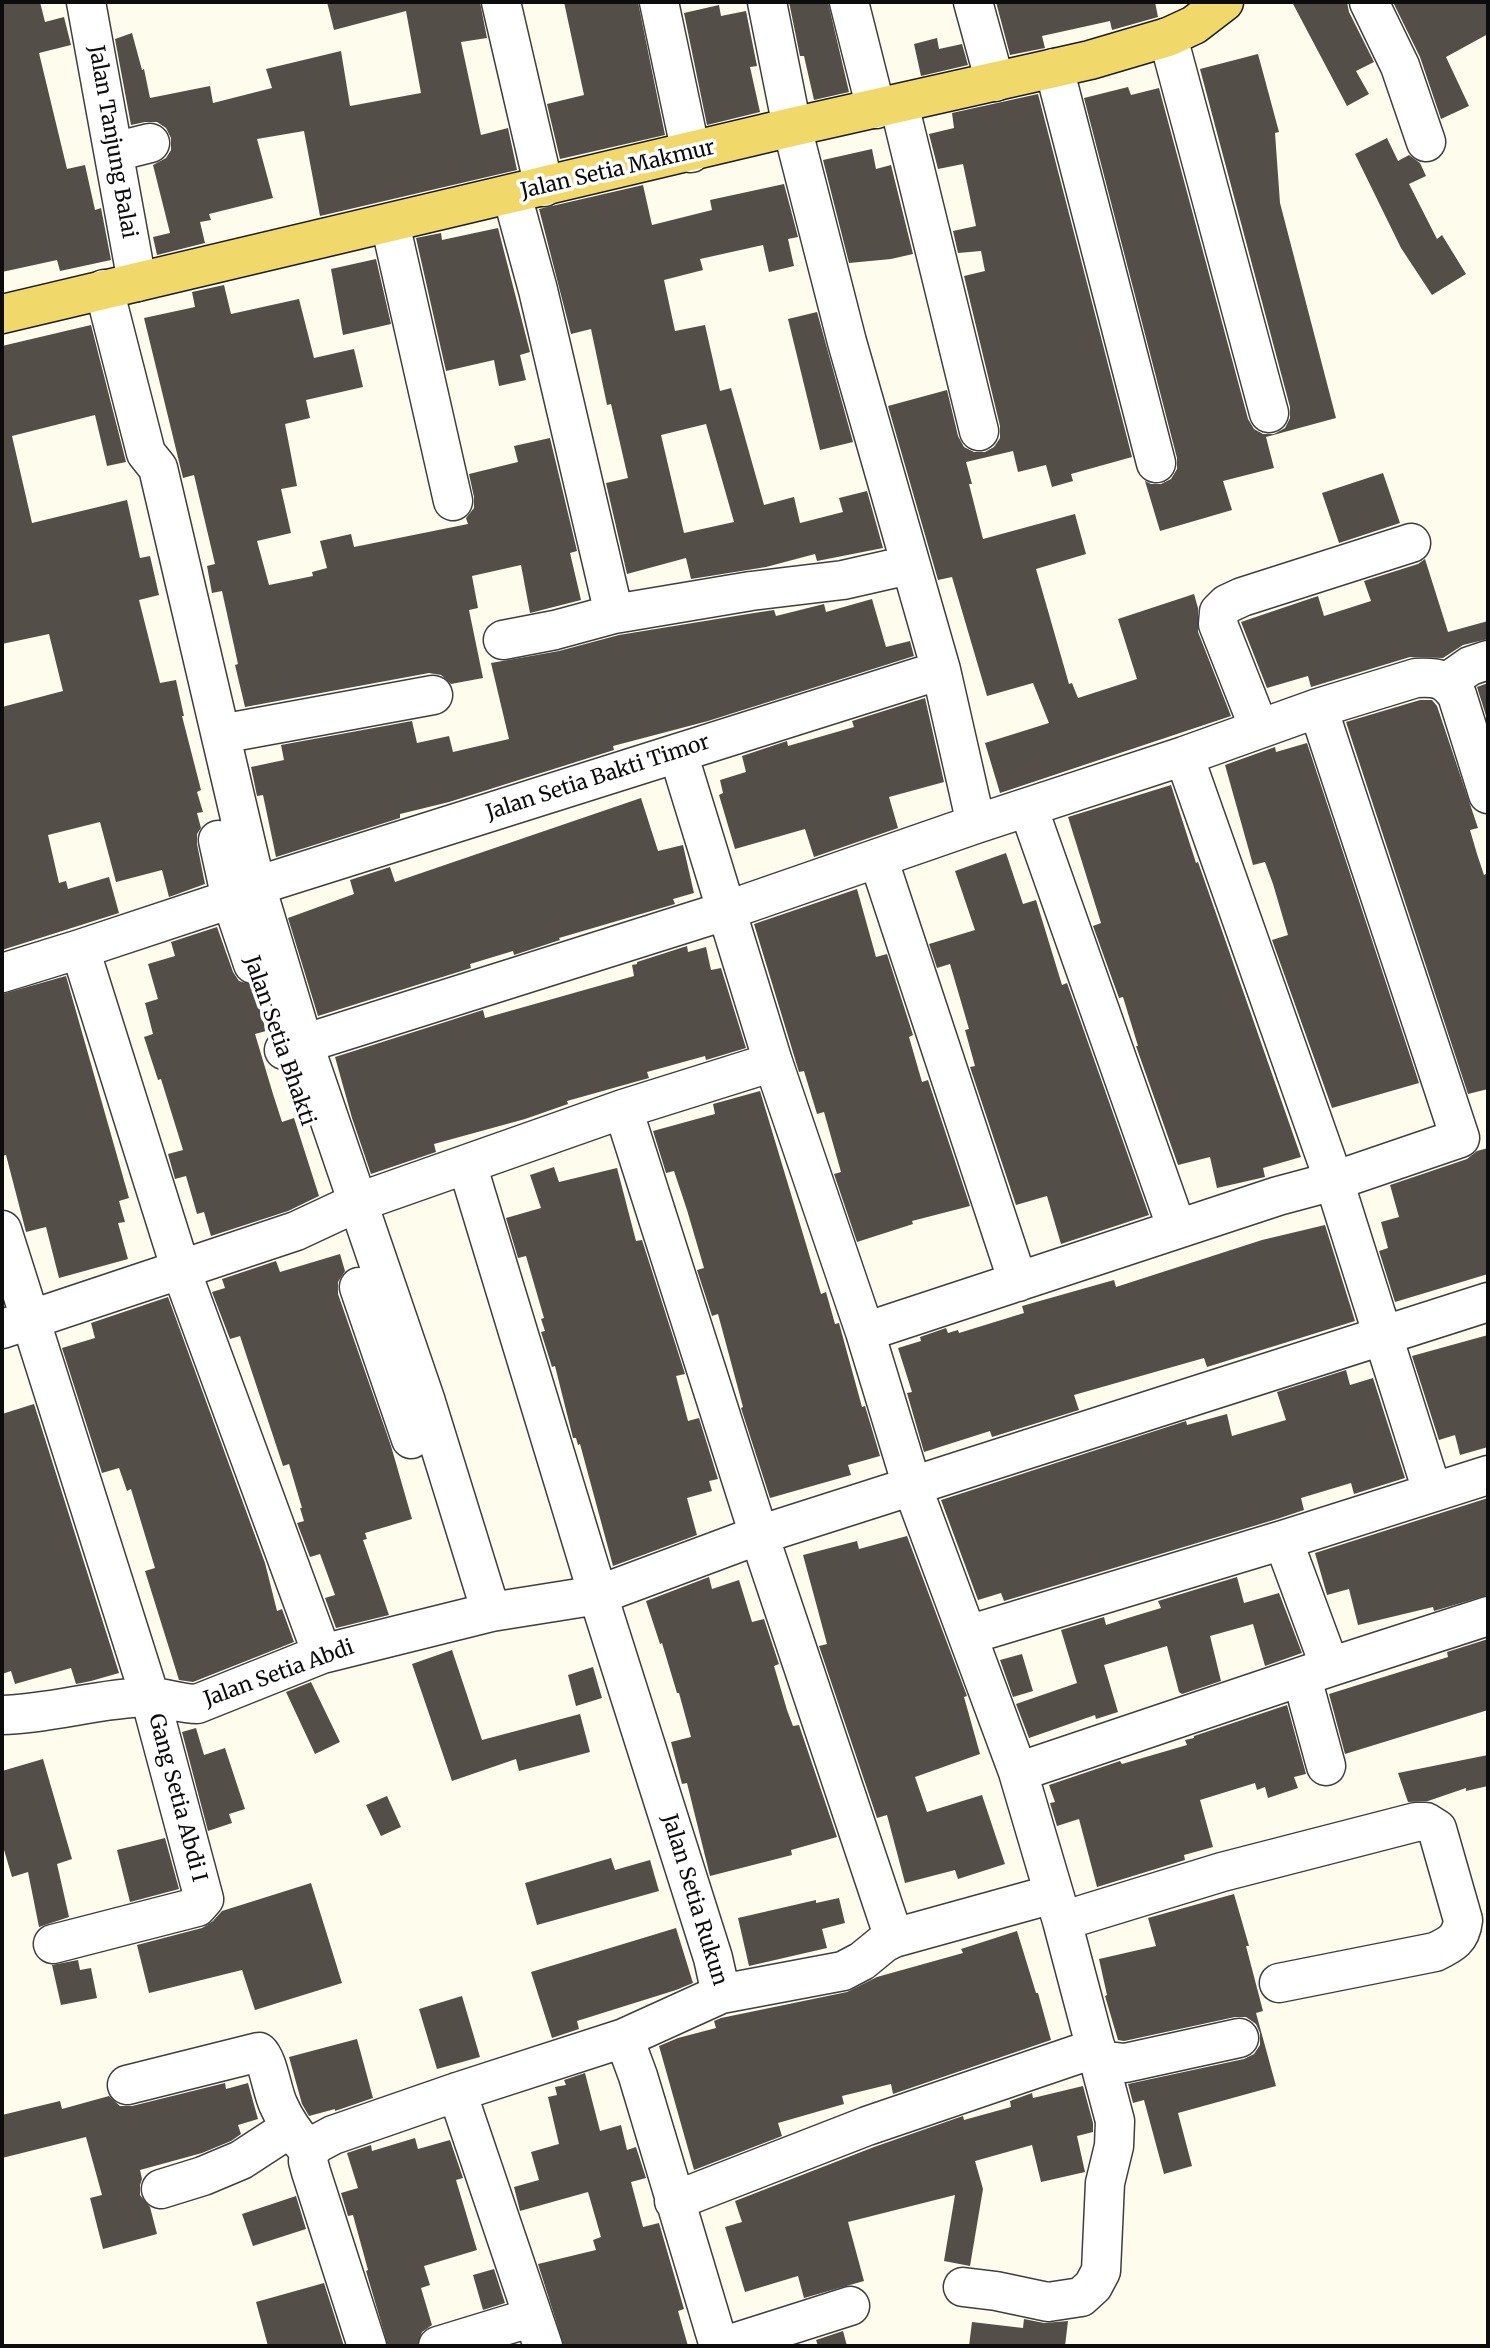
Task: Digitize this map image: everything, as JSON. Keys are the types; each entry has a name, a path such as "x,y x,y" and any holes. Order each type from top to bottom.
{"main road":[{"name":"Jalan Setia Makmur","path":"2,314 792,127 1054,68 1168,37 1194,25 1224,2"}],"street":[{"name":"Jalan Tanjung Balai","path":"86,2 114,152 120,285"},
{"path":"501,2 528,191 538,290 614,614"},
{"path":"659,2 691,153"},
{"path":"767,2 792,127 847,342 941,670 976,824"},
{"path":"849,2 887,106 979,431"},
{"path":"974,2 995,82"},
{"path":"1369,2 1401,66 1426,142"},
{"path":"1168,37 1269,413"},
{"path":"1054,68 1156,463"},
{"path":"114,152 150,143"},
{"path":"390,223 453,501"},
{"name":"Jalan Setia Bhakti","path":"120,285 146,453 158,468 187,644 243,892 481,1614"},
{"path":"1259,728 1218,624 1219,611 1242,597 1411,543"},
{"path":"503,640 555,630 614,614 751,591 843,580 909,565"},
{"name":"Jalan Setia Bhakti","path":"187,644 221,734 243,892"},
{"path":"1447,682 1470,666 1488,660"},
{"name":"Jalan Setia Bakti Timor","path":"2,972 80,949 243,892 941,670"},
{"path":"294,1048 725,911 1318,708 1416,678 1433,677 1447,682 1457,695 1488,794"},
{"path":"221,734 433,695"},
{"path":"865,1332 1474,1134 1318,708"},
{"path":"678,753 772,1062 865,1332 912,1486 1018,1772 1115,2121 1114,2146 1105,2183 1101,2272 1093,2286 1081,2297 1048,2302 963,2287"},
{"path":"1184,756 1335,1181 1432,1491"},
{"path":"1028,807 1177,1229"},
{"path":"878,858 1018,1282"},
{"path":"80,949 181,1270 322,1654"},
{"path":"17,1325 296,1231 345,1208 624,1109 772,1062"},
{"path":"624,1109 759,1535 894,1938"},
{"name":"Jalan Setia Rukun","path":"467,1164 598,1595 713,1958 721,1994 844,1971 894,1938 1057,1908 1222,1872 1416,1822 1426,1822 1437,1829 1464,1920 1462,1932 1452,1944 1435,1952 1279,1983"},
{"name":"Gang Setia Abdi I","path":"2,1230 17,1325 150,1697 204,1899 197,1907 53,1944"},
{"name":"Jalan Setia Abdi","path":"2,1714 33,1713 150,1697 197,1704 322,1654 481,1614 598,1595 759,1535 1488,1302"},
{"path":"968,1635 1488,1475"},
{"path":"1283,1540 1316,1672 1326,1766"},
{"path":"1018,1772 1488,1616"},
{"path":"161,2189 299,2140 318,2143 457,2092 624,2038 721,1994"},
{"path":"624,2038 722,2346 850,2305"},
{"path":"674,2201 867,2126 1098,2054 1125,2063 1239,2038"},
{"path":"127,2085 258,2052 263,2056 272,2088 308,2161 367,2346"},
{"path":"438,2346 538,2332 457,2092"}],"building":[{"path":"2,2 40,2 45,22 64,17 71,45 39,53 67,169 85,165 95,210 101,208 111,260 60,271 57,260 2,272"},
{"path":"327,2 480,2 487,38 461,42 481,135 508,128 517,170 320,216 304,131 257,139 273,198 209,214 211,220 200,222 205,243 157,255 153,237 170,233 153,165 166,158 171,150 171,138 166,128 157,122 131,125 115,39 132,33 150,98 210,86 213,103 272,88 266,69 341,51 350,106 421,93 406,11 334,30"},
{"path":"564,2 638,2 665,135 560,159 547,104 584,95"},
{"path":"789,2 828,2 849,92 814,100 804,56 800,56"},
{"path":"996,2 1155,2 1158,17 1112,30 1110,21 1042,36 1045,48 1010,55"},
{"path":"1292,2 1347,2 1349,12 1374,62 1356,71 1369,94 1347,106"},
{"path":"1393,2 1488,2 1488,34 1446,57 1469,106 1441,119 1420,57"},
{"path":"719,5 721,16 746,11 757,66 750,67 760,112 707,125 684,13"},
{"path":"937,38 939,49 962,44 968,65 921,76 914,44"},
{"path":"1258,54 1279,132 1275,133 1280,203 1336,418 1266,437 1274,468 1223,481 1232,510 1160,531 1145,481 1161,484 1171,479 1177,469 1177,458 1084,98 1128,87 1131,95 1159,88 1248,419 1254,429 1263,434 1274,434 1285,428 1290,418 1290,407 1200,69"},
{"path":"1038,94 1132,457 1071,474 1073,481 1052,487 1046,465 1018,472 1013,451 966,462 983,539 1075,514 1086,554 1036,569 1069,684 1072,683 1078,698 1137,679 1118,619 1194,594 1198,608 1198,632 1231,716 1000,793 985,743 1049,723 1033,683 987,696 952,577 938,580 888,406 947,390 958,436 964,447 974,452 985,452 994,447 1000,438 1000,426 964,276 985,271 981,251 958,253 953,231 976,226 963,164 938,169 929,134 954,128 952,113"},
{"path":"1387,138 1398,161 1409,155 1420,163 1426,176 1409,184 1437,239 1442,235 1466,274 1432,295 1401,248 1355,154"},
{"path":"872,149 876,169 891,165 913,254 849,263 823,160"},
{"path":"784,184 798,237 788,239 794,266 769,272 763,245 700,259 703,270 664,280 675,331 705,325 720,391 731,388 764,505 794,497 800,523 843,512 839,498 867,491 883,548 817,561 815,554 766,567 691,579 686,558 627,574 606,483 628,478 611,404 607,405 591,329 571,334 539,209 643,185 652,225 712,210 710,200","holes":["706,424 734,522 684,533 661,435"]},
{"path":"498,228 530,352 520,355 526,380 499,386 494,360 446,371 416,238 441,233 442,240"},
{"path":"376,259 391,324 343,335 331,269"},
{"path":"224,285 231,314 299,299 314,358 354,349 363,387 306,400 310,418 285,424 297,486 281,489 291,533 257,541 269,585 313,576 312,572 327,568 320,541 351,534 354,547 468,524 466,518 474,508 469,474 518,462 514,446 550,438 577,551 570,553 581,600 530,613 521,565 472,576 478,608 469,610 483,678 451,684 441,675 429,673 245,707 222,591 212,593 207,566 215,564 194,475 183,478 144,318 195,307 192,292"},
{"path":"817,312 853,442 820,450 788,319"},
{"path":"91,325 126,462 107,466 95,415 12,436 32,523 127,500 140,558 150,556 159,595 139,600 160,683 176,680 182,716 201,790 197,792 203,812 197,813 201,828 197,834 197,844 205,884 169,897 162,870 116,882 100,822 48,835 59,883 66,881 68,889 109,877 119,913 2,950 2,707 63,691 49,634 2,644 2,346"},
{"path":"1383,473 1400,523 1339,543 1322,493"},
{"path":"1425,559 1448,632 1488,621 1488,639 1463,645 1443,658 1410,657 1311,687 1308,676 1267,688 1241,622 1318,596 1324,616 1371,601 1364,581 1418,564"},
{"path":"872,599 886,647 910,641 914,656 708,721 613,746 614,750 449,802 400,814 400,818 276,857 263,795 257,796 251,767 284,760 281,745 412,721 417,743 449,736 453,752 509,739 491,663 559,651 619,635 774,610 776,616 824,604 826,612"},
{"path":"1488,683 1488,722 1477,687"},
{"path":"925,698 944,782 889,797 898,828 814,857 805,829 735,849 719,795 723,793 720,780 746,772 742,756 787,741 788,746 854,727 852,721"},
{"path":"1420,700 1432,700 1437,706 1478,828 1470,830 1477,854 1484,875 1488,873 1488,1089 1468,1094 1346,722"},
{"path":"1307,743 1419,1083 1332,1108 1272,940 1288,935 1273,884 1265,862 1253,865 1225,765 1275,747 1276,752"},
{"path":"1171,785 1196,863 1198,862 1301,1157 1263,1168 1265,1177 1217,1188 1210,1157 1178,1165 1136,1046 1123,997 1119,998 1093,926 1101,923 1068,817"},
{"path":"641,798 658,851 683,845 694,893 673,899 675,904 559,938 560,940 514,955 513,951 470,964 471,968 318,1016 288,918 354,894 350,880 390,867 395,882"},
{"path":"1006,853 1023,904 1036,900 1062,985 1067,983 1149,1215 1061,1244 1047,1196 1016,1205 970,1067 975,1066 965,1030 969,1029 950,964 937,968 929,944 975,930 955,871"},
{"path":"857,889 876,957 887,954 913,1035 909,1037 922,1082 928,1080 970,1206 912,1221 913,1224 857,1242 834,1174 841,1172 824,1112 817,1114 804,1071 799,1072 754,924"},
{"path":"217,927 233,972 239,981 253,985 266,1031 255,1034 273,1094 282,1122 294,1118 319,1196 288,1211 211,1236 204,1212 197,1214 186,1176 175,1179 168,1154 183,1150 161,1079 158,1080 144,1037 153,1034 145,1003 158,999 148,964 175,956 171,942"},
{"path":"687,946 688,952 706,947 711,970 721,968 746,1048 706,1060 705,1056 647,1072 649,1078 567,1101 568,1104 525,1119 434,1144 436,1152 371,1174 335,1057 483,1010 485,1018 634,976 632,965 637,962"},
{"path":"66,976 129,1198 119,1201 125,1222 118,1223 128,1259 59,1278 46,1227 26,1232 6,1155 2,1156 2,994"},
{"path":"760,1091 821,1294 826,1292 835,1324 839,1323 862,1407 865,1406 880,1456 848,1465 851,1475 770,1498 741,1408 743,1407 718,1314 712,1316 697,1270 704,1268 687,1210 674,1171 666,1173 653,1131 715,1114 713,1104"},
{"path":"1488,1148 1488,1274 1395,1302 1379,1251 1388,1248 1381,1222 1399,1217 1390,1185 1467,1159 1477,1151"},
{"path":"554,1167 559,1182 617,1168 636,1241 642,1240 685,1374 676,1376 688,1421 699,1418 718,1479 709,1481 712,1491 687,1498 697,1535 613,1566 580,1444 573,1438 555,1366 552,1367 541,1332 545,1331 541,1319 544,1318 526,1256 518,1258 506,1218 541,1208 530,1175"},
{"path":"1325,1225 1355,1321 1207,1367 1204,1358 1074,1395 1079,1410 992,1437 990,1431 924,1452 907,1393 912,1392 898,1348 921,1341 920,1337 946,1328 948,1333 958,1330 959,1333 1024,1313 1022,1306 1114,1280 1116,1287 1262,1240"},
{"path":"340,1254 345,1271 338,1282 338,1294 391,1446 412,1519 365,1533 367,1539 363,1540 389,1615 336,1628 325,1598 335,1595 320,1554 310,1557 297,1523 304,1521 289,1464 283,1466 240,1336 230,1339 212,1292 225,1288 222,1279 276,1261 280,1272"},
{"path":"168,1297 265,1563 277,1611 282,1609 294,1642 193,1682 179,1680 145,1571 155,1568 131,1489 127,1491 119,1468 102,1473 62,1348 95,1338 91,1323"},
{"path":"1488,1335 1488,1447 1460,1455 1455,1435 1439,1440 1412,1356"},
{"path":"1346,1370 1350,1385 1373,1378 1405,1478 1354,1494 1351,1483 1301,1498 1304,1510 1277,1519 1004,1601 1001,1593 978,1600 941,1500 1186,1421 1187,1425 1227,1414 1232,1436 1286,1420 1277,1392"},
{"path":"34,1404 119,1673 76,1684 71,1668 15,1684 11,1671 2,1674 2,1414"},
{"path":"1488,1498 1488,1595 1434,1611 1433,1607 1358,1625 1349,1589 1327,1595 1315,1553"},
{"path":"907,1536 967,1696 964,1697 980,1754 915,1777 927,1812 982,1795 1005,1864 958,1879 955,1870 905,1883 887,1815 877,1818 819,1646 827,1644 803,1555 857,1541 859,1549"},
{"path":"709,1577 712,1589 739,1580 752,1622 764,1619 779,1664 774,1666 787,1710 793,1726 799,1725 837,1837 791,1850 792,1855 710,1876 687,1783 682,1784 671,1742 691,1737 679,1693 646,1601"},
{"path":"1237,1577 1244,1603 1279,1593 1302,1653 1265,1666 1253,1624 1210,1636 1221,1681 1182,1694 1179,1692 1167,1646 1104,1665 1118,1712 1096,1719 1095,1715 1029,1738 1016,1704 1077,1683 1061,1630 1104,1617 1106,1625 1161,1608 1158,1601"},
{"path":"1488,1639 1488,1710 1345,1754 1329,1694 1448,1657 1447,1652"},
{"path":"452,1650 482,1740 580,1714 590,1752 519,1771 516,1759 452,1781 412,1664"},
{"path":"1022,1654 1033,1691 1013,1697 1000,1660"},
{"path":"593,1667 602,1698 576,1706 568,1675"},
{"path":"311,1682 340,1742 315,1754 286,1692"},
{"path":"1287,1705 1306,1774 1294,1777 1298,1788 1268,1798 1265,1787 1257,1790 1255,1783 1200,1800 1213,1847 1184,1855 1185,1860 1097,1887 1079,1819 1057,1826 1050,1803 1055,1802 1049,1785 1120,1761 1122,1764 1187,1745 1185,1740 1194,1736"},
{"path":"196,1728 204,1755 225,1748 245,1809 229,1814 232,1823 208,1831 182,1732"},
{"path":"1488,1755 1488,1786 1466,1791 1466,1788 1428,1801 1408,1802 1398,1773"},
{"path":"43,1759 72,1859 57,1864 69,1917 39,1927 28,1872 12,1877 2,1843 2,1771"},
{"path":"387,1796 401,1827 381,1836 366,1805"},
{"path":"165,1838 179,1889 130,1902 117,1850"},
{"path":"611,1858 615,1870 650,1860 659,1891 537,1925 525,1883"},
{"path":"311,1883 342,1983 255,2010 242,1970 149,1993 137,1945 202,1928 222,1911"},
{"path":"1234,1894 1263,2011 1256,2013 1276,2086 1178,2113 1192,2166 1164,2174 1144,2100 1133,2103 1128,2084 1244,2059 1254,2054 1260,2045 1260,2033 1256,2024 1246,2017 1235,2017 1124,2041 1118,2040 1105,1996 1107,1995 1099,1959 1156,1946 1148,1918"},
{"path":"839,1898 845,1923 822,1929 827,1948 749,1966 738,1918 816,1900 816,1903"},
{"path":"676,1928 693,1983 577,2021 579,2029 552,2038 531,1972"},
{"path":"1017,1931 1051,2040 893,2094 891,2084 842,2096 844,2104 778,2123 782,2136 694,2170 659,2046 716,2028 714,2021 721,2018 847,1992 877,1977 963,1953 961,1949"},
{"path":"78,1960 80,1970 91,1968 97,1998 61,2005 52,1965"},
{"path":"462,1996 480,2057 437,2069 419,2009"},
{"path":"357,2039 373,2098 335,2111 309,2116 302,2104 289,2057"},
{"path":"585,2073 600,2131 621,2125 627,2150 636,2147 646,2178 631,2182 643,2227 659,2223 684,2309 678,2311 688,2346 564,2346 538,2264 596,2250 593,2240 601,2237 588,2192 520,2211 514,2187 539,2180 531,2152 559,2144 548,2097 557,2095 555,2087 566,2085 564,2080"},
{"path":"225,2083 226,2089 248,2083 258,2119 238,2125 241,2134 231,2141 202,2153 140,2170 140,2195 150,2207 157,2234 103,2249 90,2198 102,2195 86,2137 2,2158 2,2115 60,2101 62,2109 109,2096 120,2106 132,2106"},
{"path":"1083,2086 1093,2123 1093,2132 1077,2136 1085,2172 1041,2182 1032,2145 975,2161 983,2189 970,2266 944,2261 955,2195 848,2222 864,2281 804,2298 798,2276 745,2292 725,2227 742,2222 735,2201 963,2116 964,2120 1011,2107 1010,2101 1032,2093 1033,2098"},
{"path":"415,2138 418,2149 450,2140 463,2178 456,2180 477,2250 424,2266 430,2285 421,2288 432,2325 422,2332 417,2346 388,2346 353,2215 348,2216 341,2193 358,2188 347,2153 371,2145 372,2151"},
{"path":"296,2196 306,2229 253,2246 242,2214"},
{"path":"494,2269 505,2303 483,2310 473,2275"},
{"path":"324,2283 344,2346 268,2346 256,2302"},
{"path":"1024,2319 1044,2323 1068,2321 1065,2346 969,2346 972,2322 1023,2328"},
{"path":"843,2331 847,2346 818,2346 816,2340"}]}
